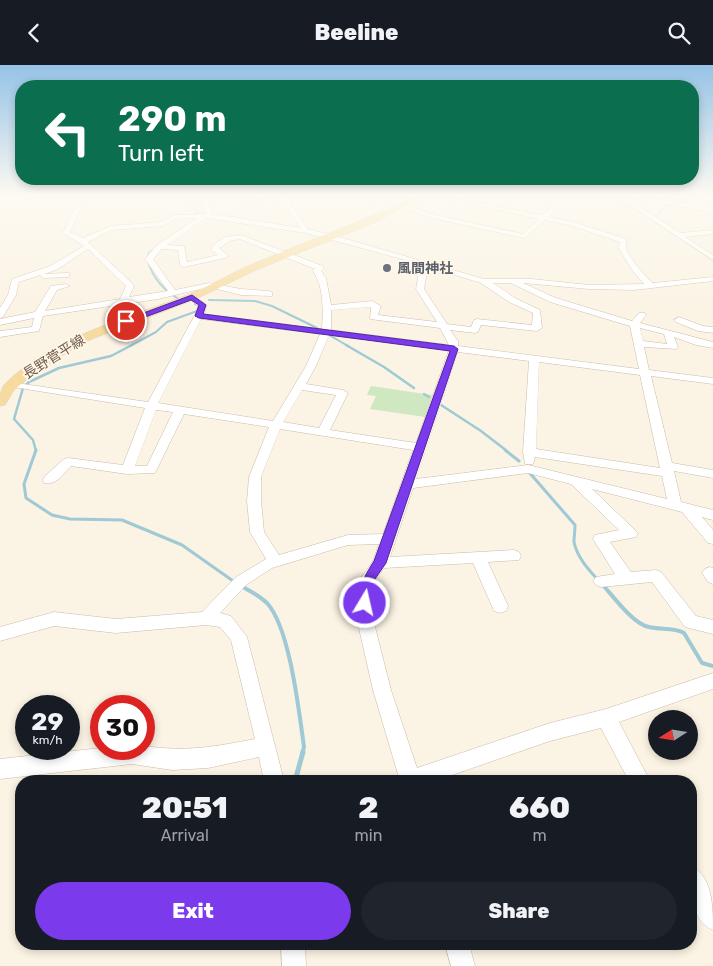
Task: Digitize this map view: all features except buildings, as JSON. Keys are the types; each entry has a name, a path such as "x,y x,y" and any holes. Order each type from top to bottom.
{"main road":[{"name":"長野菅平線","path":"0,402 22,384 32,368 80,339 192,297 327,238"}],"street":[{"path":"76,238 86,243 130,286 123,302"},
{"path":"0,315 12,295 15,281 68,263 86,243 93,238"},
{"path":"171,294 149,262 151,255 173,238"},
{"path":"160,247 181,248 184,265 225,256 215,250 216,247 228,239 234,238"},
{"path":"244,238 320,268 317,271 322,278 327,308 326,332 311,366 276,425 255,477 254,501 257,532 275,561"},
{"path":"334,238 484,281 532,281 589,287 651,286 713,279"},
{"path":"615,238 624,241 622,247 635,271 639,277 651,286"},
{"path":"684,238 712,257"},
{"path":"409,775 382,690 364,615 369,578 380,563 418,447 454,349 453,341 420,289 423,271 416,262"},
{"path":"38,274 42,276 66,275"},
{"path":"327,308 372,304 377,306 373,317 475,330 477,321 537,328 537,312 512,300 484,281"},
{"path":"510,281 553,300 690,338 699,343 713,345"},
{"path":"66,286 54,288 39,314 36,329 1,336 0,322 39,314 171,294 209,285 241,293 269,294"},
{"path":"127,470 152,405 199,316 203,305 192,297"},
{"path":"123,302 140,316"},
{"path":"634,324 642,315"},
{"path":"199,316 713,381"},
{"path":"679,320 702,329 713,330"},
{"path":"634,324 640,343 667,470 681,508 713,539"},
{"path":"640,343 673,347 668,333"},
{"path":"528,469 534,359"},
{"path":"22,384 418,447"},
{"path":"299,386 343,393 323,432"},
{"path":"49,480 68,462 127,470 152,471 180,410"},
{"path":"529,452 713,474"},
{"path":"407,484 528,469 713,515"},
{"path":"574,480 630,533 600,539 627,579"},
{"path":"206,618 238,584 267,564 348,540 387,539"},
{"path":"380,563 514,556"},
{"path":"478,557 500,606"},
{"path":"713,573 710,573 713,578"},
{"path":"601,581 656,577 691,622 713,627"},
{"path":"0,634 54,619 116,626 206,618 225,621 239,637 273,775"},
{"path":"428,775 550,732 606,718 713,681"},
{"path":"606,718 637,775"},
{"path":"0,769 132,755 172,760 208,759 266,746"},
{"path":"697,888 713,918"},
{"path":"293,950 294,966"},
{"path":"459,950 463,966"}],"green space":[{"path":"371,386 432,395 425,417 370,409 376,396 367,395"}],"waterway":[{"path":"148,261 148,253 154,249"},
{"path":"148,261 160,283 179,299"},
{"path":"209,300 255,301 272,306 317,328"},
{"path":"130,346 156,332 167,322 197,311 199,306 195,304"},
{"path":"329,335 348,346"},
{"path":"36,450 33,440 14,419 23,388 29,382 59,368 111,356 132,345"},
{"path":"346,345 384,367 414,388"},
{"path":"424,394 429,397"},
{"path":"438,403 481,431 507,451"},
{"path":"36,450 24,484 26,498 52,515 70,519 122,520 182,545 236,583"},
{"path":"505,450 519,461"},
{"path":"528,471 575,525 574,542 580,558 598,580"},
{"path":"602,584 636,621 653,628 676,630 684,633 702,663 713,666"},
{"path":"241,586 258,595 267,603 282,631 296,693 304,747 302,754"},
{"path":"297,775 303,752"}],"place":[{"name":"風間神社","path":"387,268"}],"route":[{"path":"126,321 192,297 203,305 199,316 454,349 418,447 380,563 369,578 365,603"}]}
